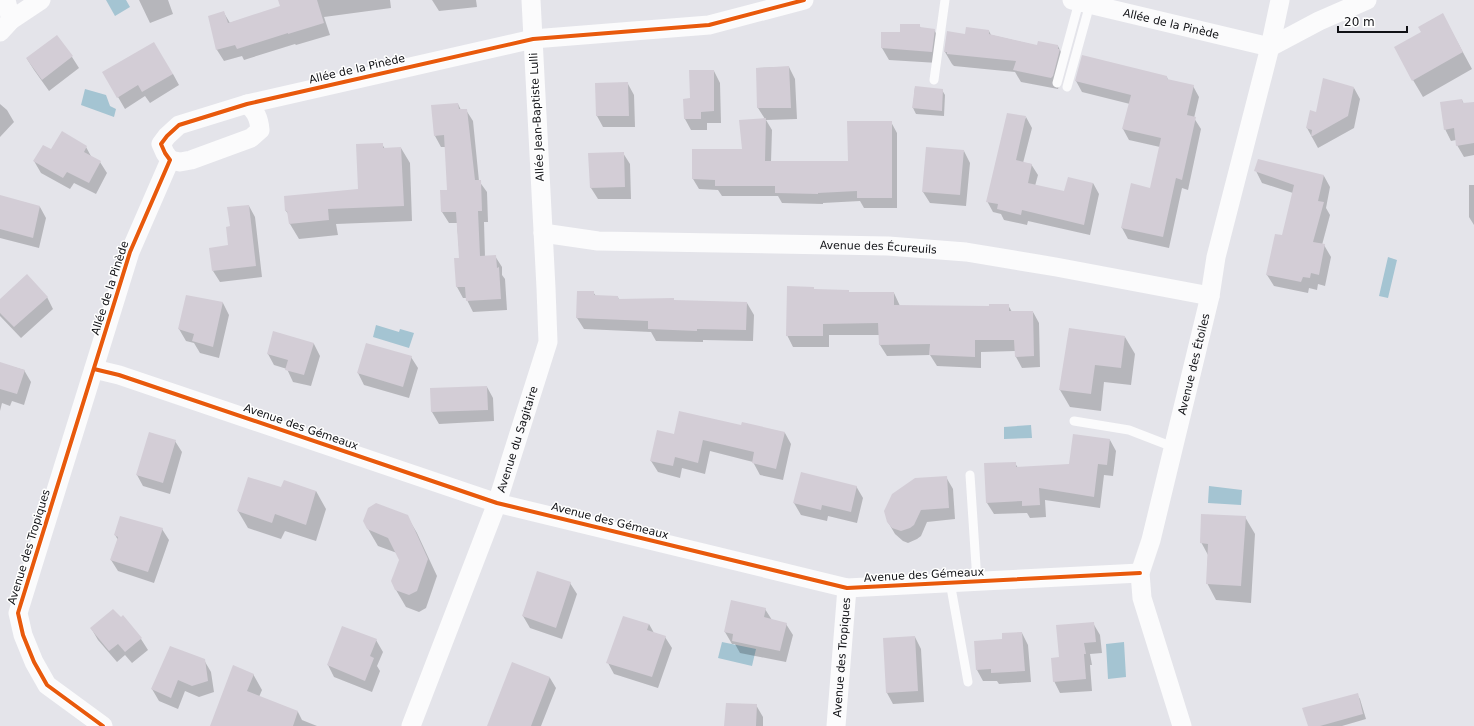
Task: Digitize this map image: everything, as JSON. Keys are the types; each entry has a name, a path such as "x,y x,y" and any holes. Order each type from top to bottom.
{"street":[{"path":"5,26 6,0"},
{"path":"5,26 41,0"},
{"name":"Allée Jean-Baptiste Lulli","path":"531,0 543,233"},
{"name":"Allée de la Pinède","path":"94,369 130,252 170,160 161,144 166,136 179,125 247,104 533,39 709,25 804,0"},
{"name":"Avenue des Étoiles","path":"1182,726 1142,598 1140,573 1151,540 1210,296 1216,257 1270,47 1280,0"},
{"path":"1270,47 1319,21 1367,0"},
{"name":"Allée de la Pinède","path":"1080,2 1270,47"},
{"path":"170,160 180,162 191,160 251,138 260,130 259,119 247,104"},
{"name":"Avenue des Écureuils","path":"543,233 598,241 888,246 966,252 1056,267 1210,296"},
{"name":"Avenue du Sagitaire","path":"411,726 497,503 548,342 543,233"},
{"name":"Avenue des Gémeaux","path":"94,369 119,375 497,503 847,588 1140,573"},
{"name":"Avenue des Tropiques","path":"94,369 18,613 23,635 34,662 47,685 103,726"},
{"name":"Avenue des Tropiques","path":"836,726 847,588"}],"lane":[{"path":"934,80 945,0"},
{"path":"1057,83 1080,2"},
{"path":"1067,87 1080,2"},
{"path":"1074,421 1128,430 1173,447"},
{"path":"970,475 977,581"},
{"path":"950,582 968,682"}],"water":[{"path":"106,0 126,0 130,7 115,16"},
{"path":"85,89 106,95 110,106 116,109 114,117 81,105"},
{"path":"1388,257 1397,260 1388,298 1379,296"},
{"path":"376,325 399,332 400,329 414,333 409,348 373,337"},
{"path":"1031,425 1032,438 1004,439 1004,427"},
{"path":"1209,486 1242,490 1241,505 1208,503"},
{"path":"722,642 756,649 752,666 718,658"},
{"path":"1124,642 1126,677 1108,679 1106,644"}],"building":[{"path":"278,0 317,0 324,23 237,49 235,45 216,50 208,16 224,11 228,23 280,6"},
{"path":"1443,13 1463,52 1412,81 1394,47 1421,32 1418,27"},
{"path":"900,24 920,24 920,27 935,29 932,52 881,48 881,32 900,32"},
{"path":"966,27 989,30 989,34 1037,45 1038,41 1058,45 1058,49 1060,49 1053,76 1051,78 1013,70 1016,61 947,54 947,52 944,52 947,31 965,34"},
{"path":"57,35 73,56 42,80 26,58"},
{"path":"154,42 173,74 142,92 138,85 117,98 102,72"},
{"path":"1082,55 1167,76 1167,79 1194,85 1187,115 1196,117 1182,180 1176,178 1163,237 1121,228 1131,183 1150,188 1161,138 1122,129 1131,95 1075,81"},
{"path":"789,66 791,108 757,108 756,68"},
{"path":"689,70 714,70 714,111 701,112 701,119 684,119 683,99 690,98"},
{"path":"1323,78 1354,87 1348,116 1311,137 1312,130 1306,128 1310,110 1316,112"},
{"path":"628,82 629,116 596,116 595,83"},
{"path":"915,86 943,89 942,111 912,108"},
{"path":"1462,99 1463,103 1474,102 1474,143 1456,146 1454,128 1444,130 1440,102"},
{"path":"458,103 459,109 467,109 475,180 481,180 482,211 478,211 480,256 496,255 497,268 499,267 501,299 466,301 465,287 456,287 454,258 459,258 456,212 441,212 440,190 447,190 444,135 434,136 431,105"},
{"path":"1007,113 1026,116 1016,160 1032,164 1028,183 1064,191 1068,177 1093,183 1084,225 1022,210 1021,215 997,209 998,204 986,202"},
{"path":"766,118 765,161 848,161 847,121 892,121 892,198 857,198 857,191 818,194 775,193 775,186 715,186 715,180 692,179 692,149 742,149 739,120"},
{"path":"62,131 87,146 84,152 101,161 89,183 67,172 63,178 33,161 43,145 51,149"},
{"path":"383,143 383,148 401,147 404,206 328,209 329,220 289,224 287,211 285,211 284,196 358,189 356,144"},
{"path":"926,147 964,150 960,195 922,192"},
{"path":"624,152 625,187 590,188 588,153"},
{"path":"1258,159 1324,175 1318,201 1324,202 1313,242 1325,244 1319,275 1311,273 1310,278 1303,277 1301,282 1266,275 1275,234 1282,235 1294,185 1254,171"},
{"path":"0,195 40,206 33,238 0,229"},
{"path":"249,205 256,266 212,271 209,248 228,245 226,227 230,226 227,207"},
{"path":"27,274 48,297 14,327 0,313 0,299"},
{"path":"787,286 814,287 814,289 849,290 849,292 894,292 894,305 989,306 989,304 1009,304 1009,311 1033,311 1034,356 1015,357 1014,340 975,340 975,357 929,355 930,344 879,345 878,323 823,324 823,336 786,336"},
{"path":"577,291 594,291 594,295 618,296 618,299 674,298 674,300 747,302 746,330 697,329 697,331 648,329 648,321 576,318"},
{"path":"186,295 223,302 213,347 192,341 194,334 178,329"},
{"path":"1069,328 1125,336 1121,368 1095,365 1091,394 1059,390"},
{"path":"273,331 314,343 304,375 285,370 288,360 267,354"},
{"path":"366,343 412,356 403,387 357,373"},
{"path":"0,362 25,370 17,394 0,389"},
{"path":"487,386 488,410 431,412 430,388"},
{"path":"679,411 741,425 742,422 785,432 776,469 752,463 754,452 703,440 698,463 675,457 673,466 650,461 657,430 674,434"},
{"path":"149,432 176,440 163,483 136,475"},
{"path":"1073,434 1110,439 1107,465 1098,464 1094,497 1039,488 1040,505 1022,506 1022,501 986,503 984,463 1016,462 1016,467 1069,464"},
{"path":"801,472 857,486 851,512 822,505 821,510 793,503"},
{"path":"947,476 949,508 921,510 914,525 910,528 901,531 892,528 887,522 884,511 892,494 915,478"},
{"path":"248,477 281,487 284,480 316,491 306,525 275,514 272,523 237,511"},
{"path":"376,503 408,515 428,559 417,591 409,595 395,590 391,581 399,560 388,538 367,529 363,521 368,508"},
{"path":"1201,514 1246,516 1241,586 1206,584 1208,544 1200,543"},
{"path":"120,516 163,528 148,572 110,560 118,537 114,535"},
{"path":"537,571 571,582 556,628 522,616"},
{"path":"731,600 766,608 764,617 787,623 780,651 732,641 733,634 724,632"},
{"path":"113,609 121,617 123,615 142,638 125,652 118,644 109,651 90,628"},
{"path":"623,616 649,624 647,630 666,636 652,677 606,663"},
{"path":"1094,622 1096,642 1084,643 1086,654 1084,654 1086,679 1053,682 1051,658 1059,657 1056,625"},
{"path":"342,626 377,639 370,656 374,658 365,681 327,665"},
{"path":"1022,632 1025,671 991,673 991,669 976,670 974,641 1002,639 1002,633"},
{"path":"915,636 918,691 886,693 883,638"},
{"path":"170,646 205,659 208,681 192,686 178,680 171,698 151,689"},
{"path":"512,662 550,677 531,726 487,726"},
{"path":"233,665 254,674 247,691 298,711 293,726 210,726"},
{"path":"1358,693 1363,714 1320,726 1308,726 1302,708"},
{"path":"726,703 757,704 756,726 724,726"}],"cycle path":[{"path":"103,726 47,685 34,662 23,635 18,613 130,252 170,160 161,144 167,136 179,125 247,104 533,39 709,25 804,0"},
{"path":"94,369 119,375 497,503 847,588 1140,573"}]}
